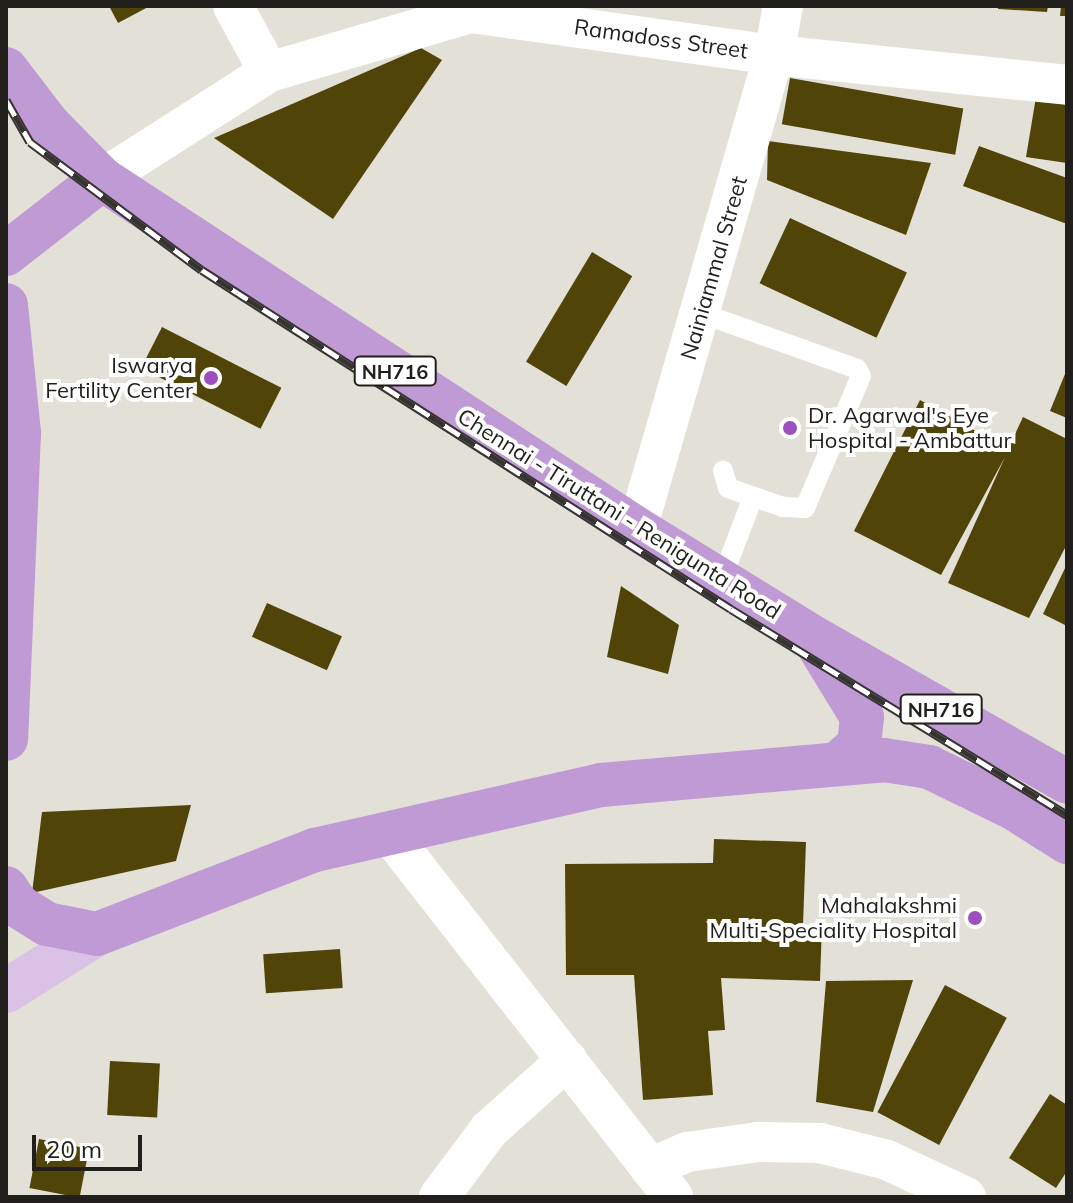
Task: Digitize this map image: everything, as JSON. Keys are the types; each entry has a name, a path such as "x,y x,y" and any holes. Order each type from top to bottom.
{"highway":[{"name":"Chennai - Tiruttani - Renigunta Road","path":"6,69 48,124 102,179 637,529 814,638 1067,782"},
{"path":"6,254 102,179"},
{"path":"6,305 12,432 6,739"},
{"path":"814,638 862,717 859,745 837,764"},
{"path":"6,888 18,906 47,924 97,934 315,850 388,832 601,785 884,760 929,767 1015,809 1067,842"}],"main road":[{"path":"6,991 97,934"}],"street":[{"path":"233,6 269,72"},
{"name":"Nainiammal Street","path":"637,529 774,55 783,6"},
{"name":"Ramadoss Street","path":"102,179 269,72 471,13 774,55 1067,85"},
{"path":"388,832 662,1182 687,1152 758,1142 820,1143 887,1160 966,1197"},
{"path":"439,1197 489,1130 567,1060"}],"lane":[{"path":"701,313 857,369 861,376 805,508 753,497 728,488 723,471"},
{"path":"721,581 753,497"}],"building":[{"path":"109,6 150,6 118,23"},
{"path":"998,6 1048,6 1047,12 998,9"},
{"path":"1061,6 1067,6 1067,16 1060,16"},
{"path":"421,48 442,60 333,219 214,138"},
{"path":"790,78 963,109 955,155 782,124"},
{"path":"1036,97 1067,102 1067,163 1026,157"},
{"path":"768,141 931,163 906,235 767,180"},
{"path":"979,146 1067,178 1067,224 963,186"},
{"path":"790,218 907,273 876,338 760,283"},
{"path":"592,252 632,276 566,386 526,362"},
{"name":"Iswarya Fertility Center","path":"162,327 281,388 261,429 141,368"},
{"path":"1067,369 1067,418 1050,411"},
{"path":"920,400 1008,449 1023,417 1067,439 1067,544 1029,618 948,583 1005,457 941,575 854,531"},
{"path":"1067,564 1067,626 1043,614"},
{"path":"621,586 679,625 668,674 607,657"},
{"path":"267,603 342,636 327,670 252,637"},
{"path":"191,805 176,861 32,893 42,812"},
{"path":"714,839 806,842 803,925 822,925 820,981 721,978 725,1030 708,1031 713,1095 643,1100 634,975 566,975 565,864 713,863"},
{"path":"340,949 343,988 266,993 263,954"},
{"path":"913,980 873,1112 816,1102 826,981"},
{"path":"945,985 1007,1018 939,1145 877,1112"},
{"path":"110,1061 160,1064 157,1118 107,1115"},
{"path":"1050,1094 1067,1105 1067,1171 1056,1188 1009,1158"},
{"path":"39,1139 89,1149 80,1197 29,1188"}],"railway":[{"path":"6,100 30,142 202,270 731,609 1067,815"}],"place":[{"name":"Iswarya Fertility Center","path":"211,378"},
{"name":"Dr. Agarwal's Eye Hospital - Ambattur","path":"790,428"},
{"name":"Mahalakshmi Multi-Speciality Hospital","path":"975,918"}]}
